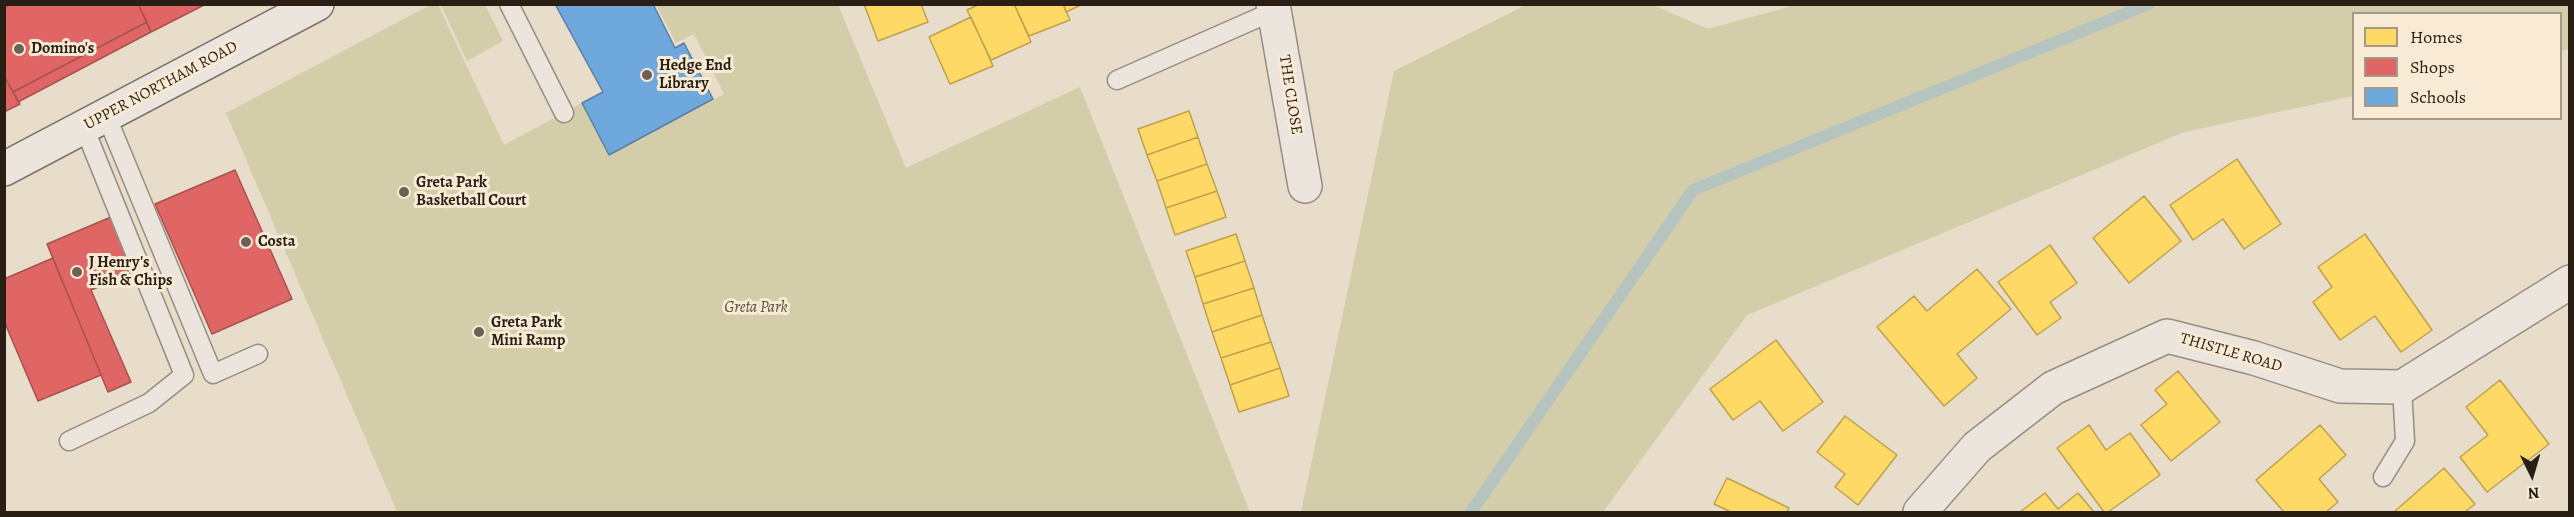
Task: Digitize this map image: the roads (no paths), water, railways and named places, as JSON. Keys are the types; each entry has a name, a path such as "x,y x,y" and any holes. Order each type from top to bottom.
{"street":[{"name":"UPPER NORTHAM ROAD","path":"4,169 318,4"},
{"name":"THE CLOSE","path":"1275,8 1305,186"},
{"path":"2402,387 2570,282"},
{"name":"THISTLE ROAD","path":"1920,513 1977,447 2054,388 2167,336 2254,358 2340,386 2402,387"}],"lane":[{"path":"509,4 564,113"},
{"path":"1117,80 1275,8"},
{"path":"95,121 213,374 258,354"},
{"path":"69,441 149,403 184,375 95,121"},
{"path":"2383,477 2405,441 2402,387"}],"waterway":[{"path":"1471,512 1693,190 2149,4"}],"place":[{"name":"Domino's","path":"19,49"},
{"name":"Hedge End Library","path":"647,75"},
{"name":"Greta Park Basketball Court","path":"404,192"},
{"name":"Costa","path":"246,242"},
{"name":"J Henry's Fish & Chips","path":"77,272"},
{"name":"Greta Park Mini Ramp","path":"479,332"}],"park label":[{"name":"Greta Park","path":"756,308"}]}
